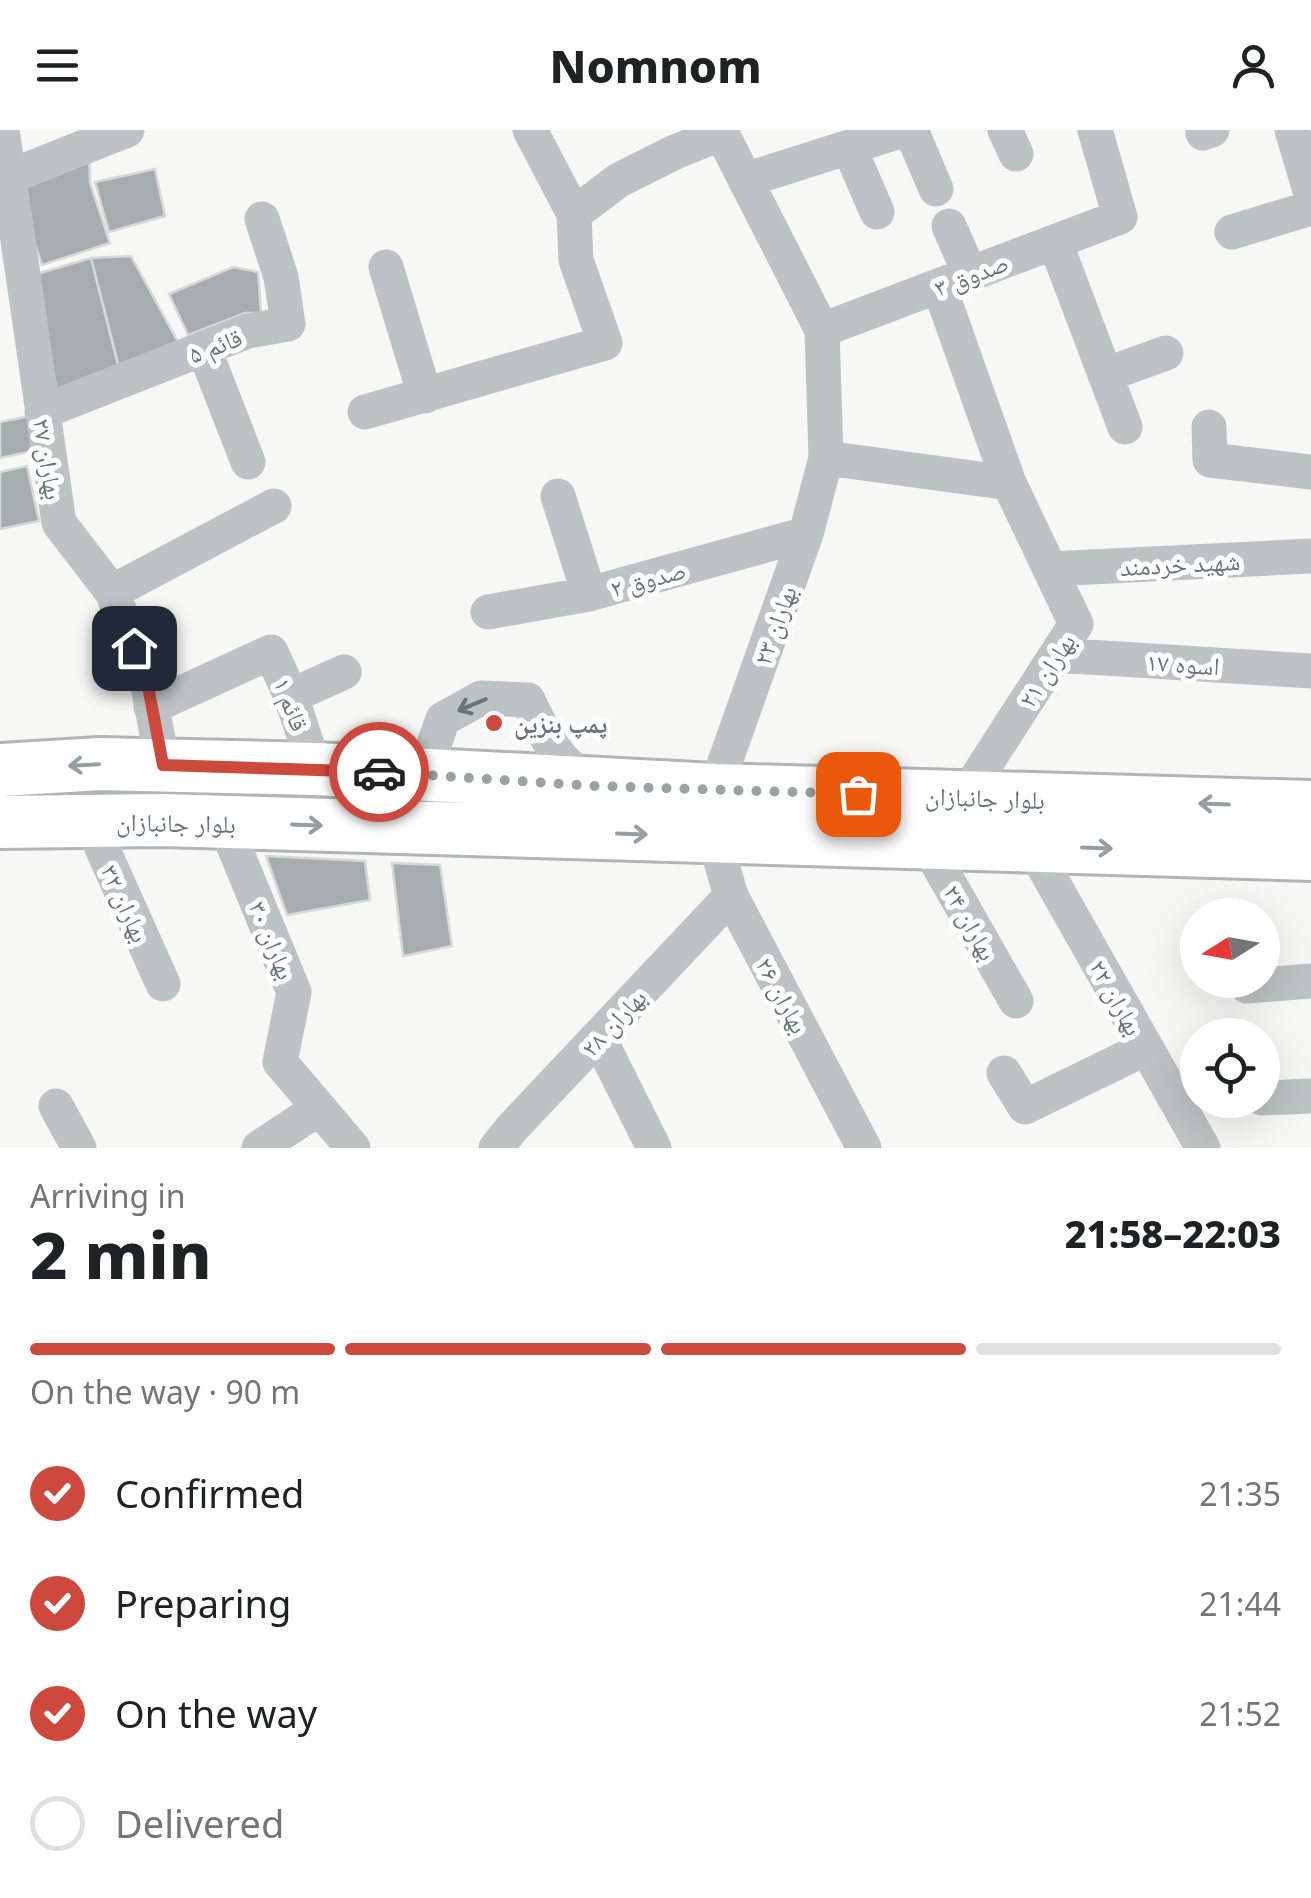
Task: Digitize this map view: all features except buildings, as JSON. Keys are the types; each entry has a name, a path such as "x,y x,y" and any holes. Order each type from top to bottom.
{"highway":[{"name":"بلوار جانبازان","path":"0,770 100,764 423,774 594,786 714,814 926,843 1309,849"},
{"name":"بلوار جانبازان","path":"0,822 714,814 965,796 1309,849"}],"street":[{"path":"4,153 127,130"},
{"path":"365,412 605,343 576,260 574,214 530,130"},
{"path":"745,180 907,130 936,189"},
{"name":"صدوق ۳","path":"822,330 1120,217 1095,130"},
{"path":"1292,130 1311,194"},
{"path":"574,214 620,180 721,132 822,330"},
{"path":"849,148 877,212"},
{"name":"بهاران ۲۷","path":"4,153 59,523 112,592 146,676 163,765"},
{"path":"1232,232 1311,208"},
{"name":"قائم ۵","path":"42,412 248,332 288,324 281,277 262,219"},
{"name":"بهاران ۲۱","path":"949,226 955,280 1009,483 1076,624 965,796"},
{"path":"1055,242 1125,426"},
{"path":"386,267 425,396"},
{"name":"بهاران ۲۳","path":"714,814 806,534 826,458 822,330"},
{"path":"204,349 248,462"},
{"path":"1105,374 1166,353"},
{"path":"1209,427 1210,460 1311,472"},
{"path":"826,458 1009,483"},
{"path":"558,496 588,594"},
{"path":"112,592 274,506"},
{"name":"صدوق ۲","path":"488,612 588,594 806,534"},
{"name":"شهید خردمند","path":"1050,569 1311,556"},
{"name":"قائم ۱","path":"151,708 271,652 291,696 315,769"},
{"name":"اسوه ۱۷","path":"1056,655 1311,672"},
{"path":"291,696 344,672"},
{"path":"423,774 443,719 481,698 528,700 547,741 570,769 594,786"},
{"name":"بهاران ۲۶","path":"714,814 731,896 864,1148"},
{"name":"بهاران ۳۲","path":"90,822 163,984"},
{"name":"بهاران ۳۰","path":"224,822 294,992 280,1062 319,1108"},
{"name":"بهاران ۲۴","path":"926,843 1016,1002"},
{"name":"بهاران ۲۲","path":"1032,846 1203,1148"},
{"name":"بهاران ۲۸","path":"510,1141 598,1038 731,896"},
{"path":"1280,983 1311,980"},
{"path":"598,1038 654,1148"},
{"path":"1004,1073 1025,1107 1146,1048"},
{"path":"1280,1097 1311,1096"},
{"path":"56,1106 79,1148"},
{"path":"260,1148 319,1108 353,1148"}],"way so far":[{"path":"379,772 594,786 858,794"}],"place":[{"name":"پمپ بنزین","path":"494,723"}],"route":[{"path":"134,648 146,676 163,765 379,772"}]}
